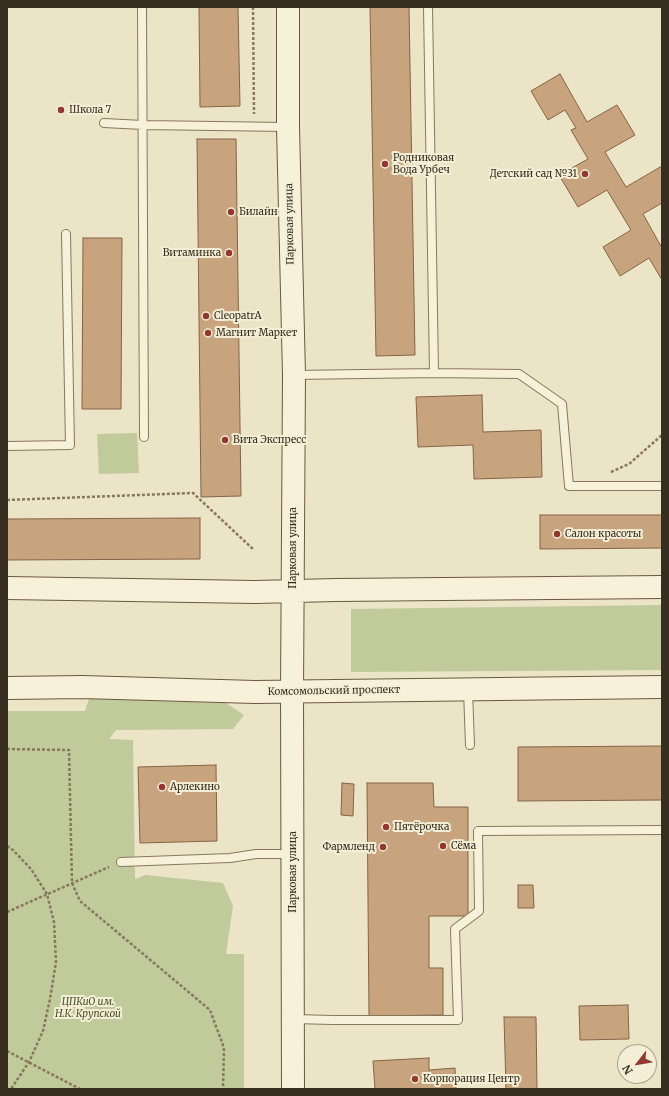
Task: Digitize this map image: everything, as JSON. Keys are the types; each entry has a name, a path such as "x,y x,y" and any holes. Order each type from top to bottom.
{"main road":[{"name":"Парковая улица","path":"288,7 288,128 294,375 292,691 293,1089"},
{"path":"7,588 254,592 662,587"},
{"name":"Комсомольский проспект","path":"7,688 82,687 255,692 662,687"}],"lane":[{"path":"142,7 144,437"},
{"path":"428,7 434,373"},
{"path":"104,123 288,128"},
{"path":"7,446 70,445 66,234"},
{"path":"294,375 434,373 519,374 562,404 569,486 662,486"},
{"path":"468,689 470,745"},
{"path":"292,1018 332,1020 458,1020 455,929 479,911 478,831 662,830"},
{"path":"121,862 230,858 256,854 293,854"}],"path":[{"path":"252,7 254,128"},
{"path":"609,473 629,464 662,435"},
{"path":"7,500 193,493 254,550"},
{"path":"7,749 69,750 72,883 80,901 210,1010 224,1048 223,1089"},
{"path":"7,846 13,850 31,869 47,894 54,922 56,962 43,1031 29,1062 11,1089"},
{"path":"7,912 121,862"},
{"path":"7,1051 80,1089"}],"green space":[{"path":"137,433 139,473 99,474 97,434"},
{"path":"662,605 662,670 351,672 351,609"},
{"name":"ЦПКиО им. Н.К. Крупской","path":"89,699 226,703 244,715 233,729 116,730 109,739 133,740 135,879 145,875 223,883 233,906 226,954 244,954 244,1089 7,1089 7,711 85,711"}],"building":[{"path":"199,7 238,7 240,106 200,107"},
{"path":"370,7 409,7 415,355 376,356"},
{"path":"560,74 587,122 617,105 635,135 605,152 626,187 662,166 662,203 643,214 662,248 662,280 649,258 620,276 603,247 631,230 607,190 578,207 559,175 588,159 571,130 576,128 565,110 548,120 531,91"},
{"path":"197,139 236,139 241,496 201,497"},
{"path":"83,238 122,238 121,409 82,409"},
{"path":"482,395 483,432 541,430 542,477 474,479 473,445 418,447 416,397"},
{"path":"540,515 662,515 662,548 540,549"},
{"path":"200,518 200,559 7,560 7,519"},
{"path":"662,746 662,800 518,801 518,747"},
{"path":"216,765 217,841 140,843 138,767"},
{"path":"342,783 354,784 353,816 341,815"},
{"path":"367,783 433,783 434,807 468,807 468,916 429,916 429,968 443,968 443,1015 369,1016"},
{"path":"518,885 533,885 534,908 518,908"},
{"path":"628,1005 629,1039 580,1040 579,1006"},
{"path":"504,1017 536,1017 537,1089 506,1089"},
{"name":"Корпорация Центр","path":"429,1058 429,1070 455,1068 456,1089 375,1089 373,1061"}],"place":[{"name":"Школа 7","path":"61,110"},
{"name":"Родниковая Вода Урбеч","path":"385,164"},
{"name":"Детский сад №31","path":"585,174"},
{"name":"Билайн","path":"231,212"},
{"name":"Витаминка","path":"229,253"},
{"name":"CleopatrA","path":"206,316"},
{"name":"Магнит Маркет","path":"208,333"},
{"name":"Вита Экспресс","path":"225,440"},
{"name":"Салон красоты","path":"557,534"},
{"name":"Арлекино","path":"162,787"},
{"name":"Пятёрочка","path":"386,827"},
{"name":"Сёма","path":"443,846"},
{"name":"Фармленд","path":"383,847"},
{"name":"Корпорация Центр","path":"415,1079"}]}
